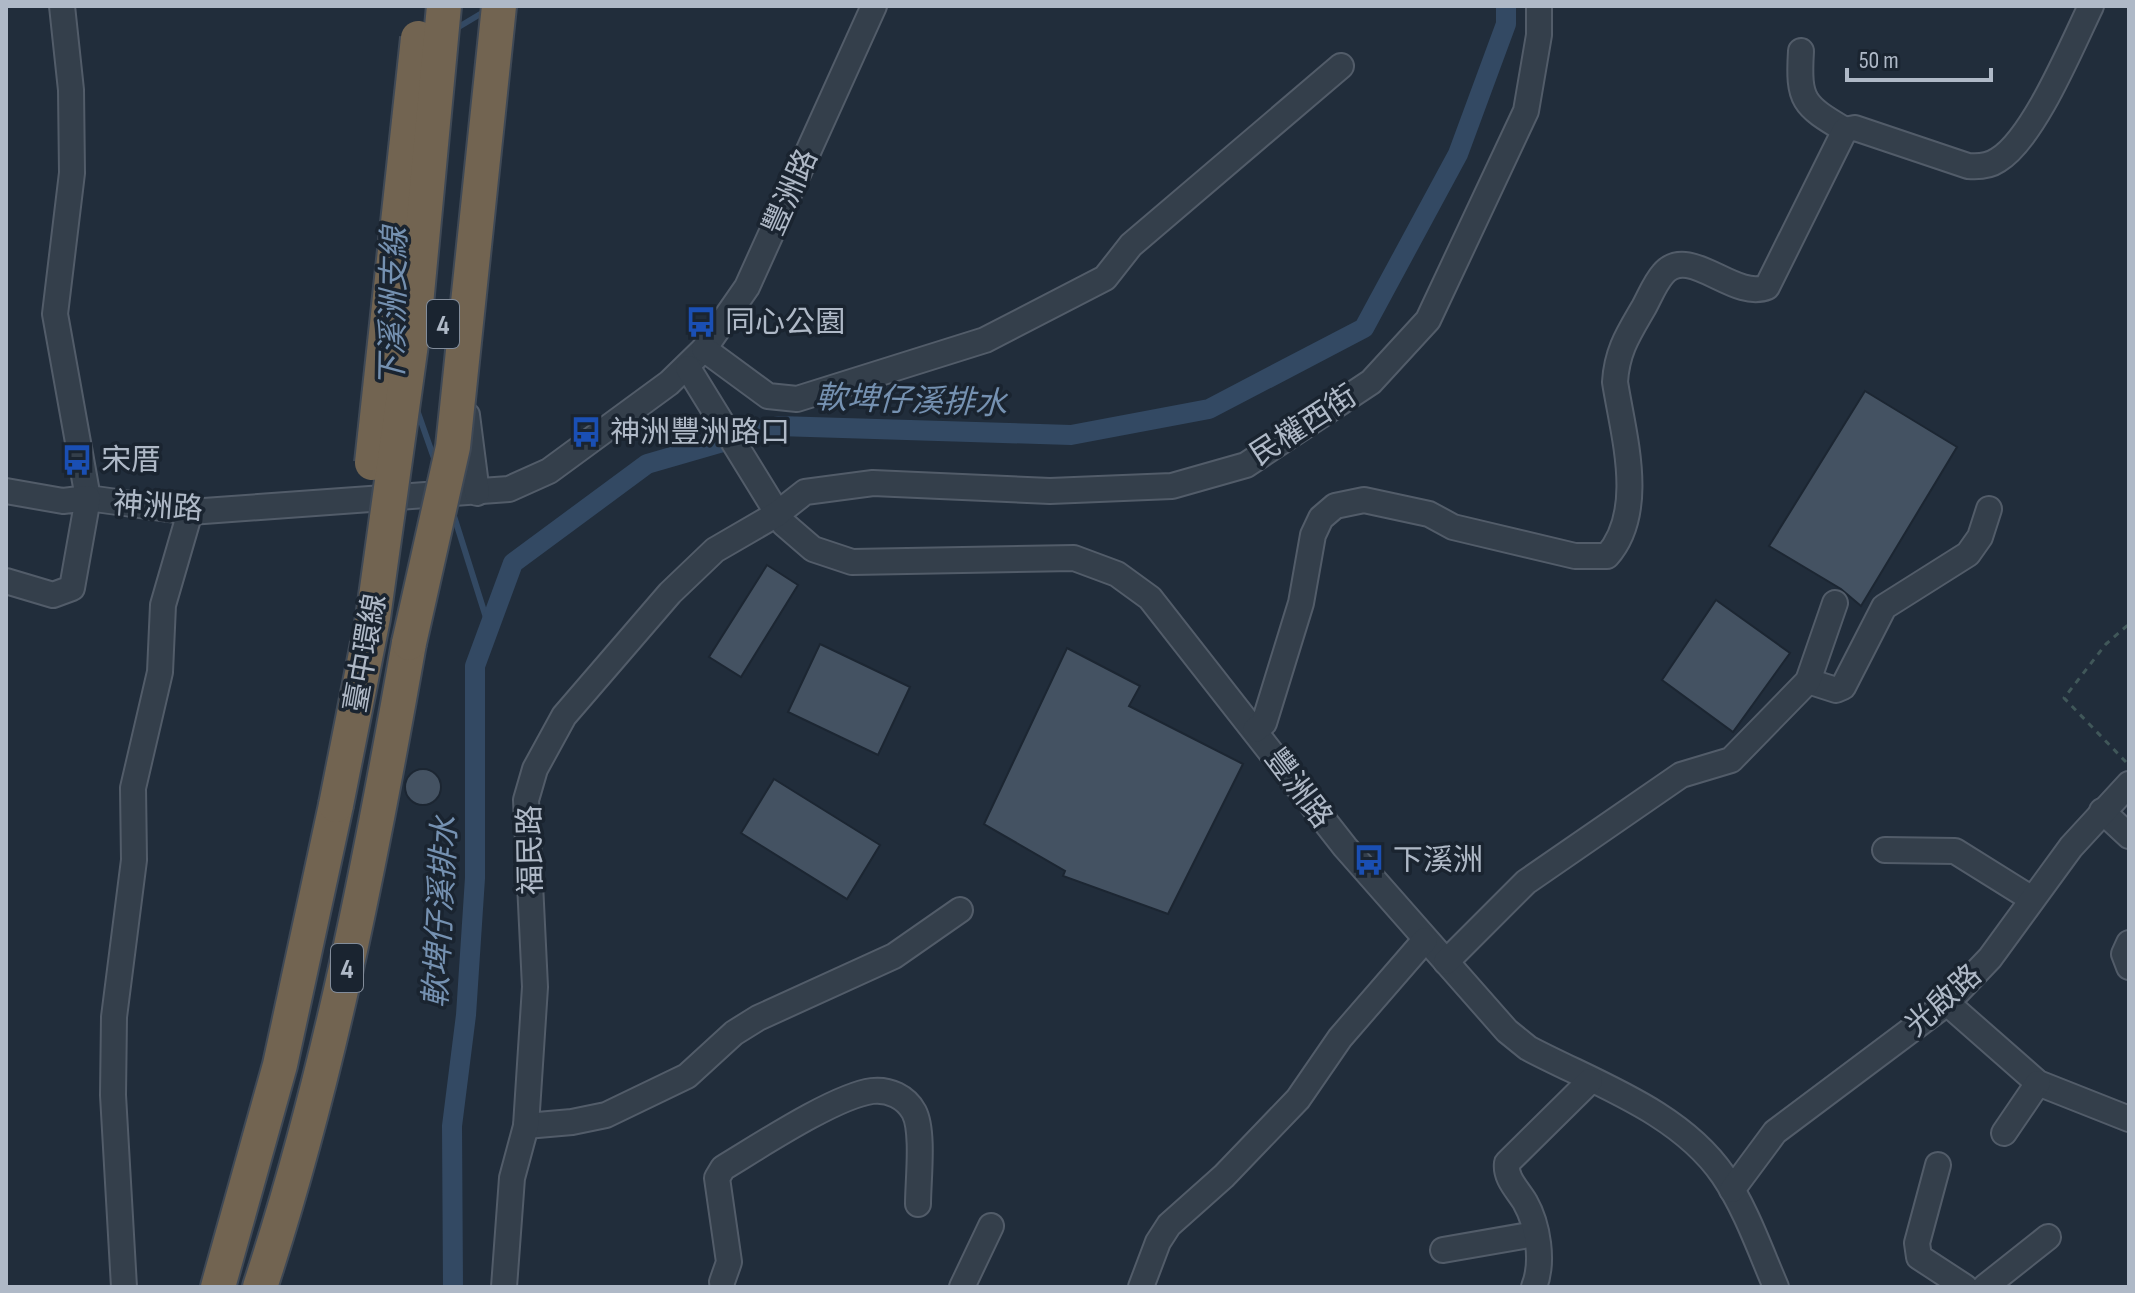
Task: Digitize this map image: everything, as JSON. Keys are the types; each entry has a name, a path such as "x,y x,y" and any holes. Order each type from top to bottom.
{"highway":[{"path":"336,805 420,6"},
{"name":"臺中環線","path":"218,1287 280,1065 373,618 415,315 444,6"},
{"name":"臺中環線","path":"260,1287 319,1080 363,901 409,643 453,447 494,9"}],"street":[{"name":"神洲路","path":"62,6 71,90 72,173 55,314 88,498 190,512 509,489 549,471 688,368"},
{"name":"豐洲路","path":"874,6 747,287 688,368 792,534 813,549 852,562 1074,558 1103,567 1150,598 1345,847 1517,1040 1677,1126 1711,1160 1732,1190 1776,1287"},
{"name":"民權西街","path":"774,507 805,492 873,483 1050,491 1172,486 1246,465 1371,382 1428,320 1526,111 1539,35 1539,6"},
{"path":"1801,51 1799,84 1810,109 1845,130 1855,128 1968,166 1994,163 2007,153 2031,121 2091,6"},
{"path":"477,493 467,417 494,9"},
{"path":"704,349 768,396 785,399 808,396 985,340 1105,278 1131,245 1341,66"},
{"path":"1255,730 1264,723 1301,603 1313,535 1321,518 1335,506 1352,500 1364,500 1429,514 1453,527 1575,556 1598,559 1611,553 1620,532 1627,501 1627,452 1615,382 1626,334 1664,272 1677,266 1697,267 1750,291 1767,287 1845,130"},
{"path":"6,491 63,501 88,498 72,588 53,595 6,581"},
{"name":"福民路","path":"504,1287 512,1178 526,1126 535,987 526,800 535,769 564,716 670,593 715,550 774,507"},
{"path":"1808,681 1836,690 1843,687 1884,607 1968,554 1980,537 1989,509"},
{"path":"124,1287 114,1017 134,860 133,788 160,672 163,605 190,512"},
{"path":"1446,962 1526,882 1681,775 1731,760 1808,681 1835,603"},
{"name":"光啟路","path":"1732,1190 1775,1132 1947,1003 1990,958 2102,811 2129,784"},
{"path":"2102,811 2129,836"},
{"path":"1885,850 1955,851 2032,899"},
{"path":"526,1126 606,1115 687,1076 734,1033 758,1018 894,956 960,910"},
{"path":"1141,1287 1158,1242 1169,1225 1224,1176 1298,1099 1340,1038 1425,940"},
{"path":"2129,943 2124,954 2129,967"},
{"path":"1947,1003 2038,1083 2129,1119"},
{"path":"1534,1287 1540,1260 1535,1234 1527,1206 1507,1173 1507,1163 1590,1081"},
{"path":"2004,1133 2038,1083"},
{"path":"721,1285 729,1262 717,1178 723,1168 795,1126 860,1094 876,1091 892,1093 913,1109 918,1129 918,1204"},
{"path":"1938,1165 1917,1243 1919,1257 1965,1287"},
{"path":"962,1287 991,1226"},
{"path":"1443,1250 1535,1234"},
{"path":"1985,1287 2048,1237"}],"path":[{"path":"2129,624 2106,644 2064,698 2129,765"}],"building":[{"path":"1865,391 1957,447 1861,606 1841,589 1769,546"},
{"path":"767,565 798,585 741,677 709,657"},
{"path":"1716,600 1790,653 1733,732 1662,680"},
{"path":"820,644 910,687 878,755 788,712"},
{"path":"1067,648 1140,686 1129,706 1243,764 1168,914 1063,876 1065,871 984,824"},
{"path":"423,769 436,774 441,787 436,800 423,805 410,800 405,787 410,774"},
{"path":"774,779 880,845 847,899 741,833"}],"waterway":[{"name":"軟埤仔溪排水","path":"453,1287 452,1126 466,1015 475,878 475,666 513,563 647,464 778,426 1071,435 1209,409 1364,328 1458,154 1506,24 1506,6"},
{"name":"下溪洲支線","path":"452,31 487,10"},
{"name":"下溪洲支線","path":"416,407 436,464"},
{"name":"下溪洲支線","path":"453,513 489,627"}],"place":[{"name":"同心公園","path":"701,322"},
{"name":"神洲豐洲路口","path":"586,432"},
{"name":"宋厝","path":"77,460"},
{"name":"下溪洲","path":"1369,860"}]}
